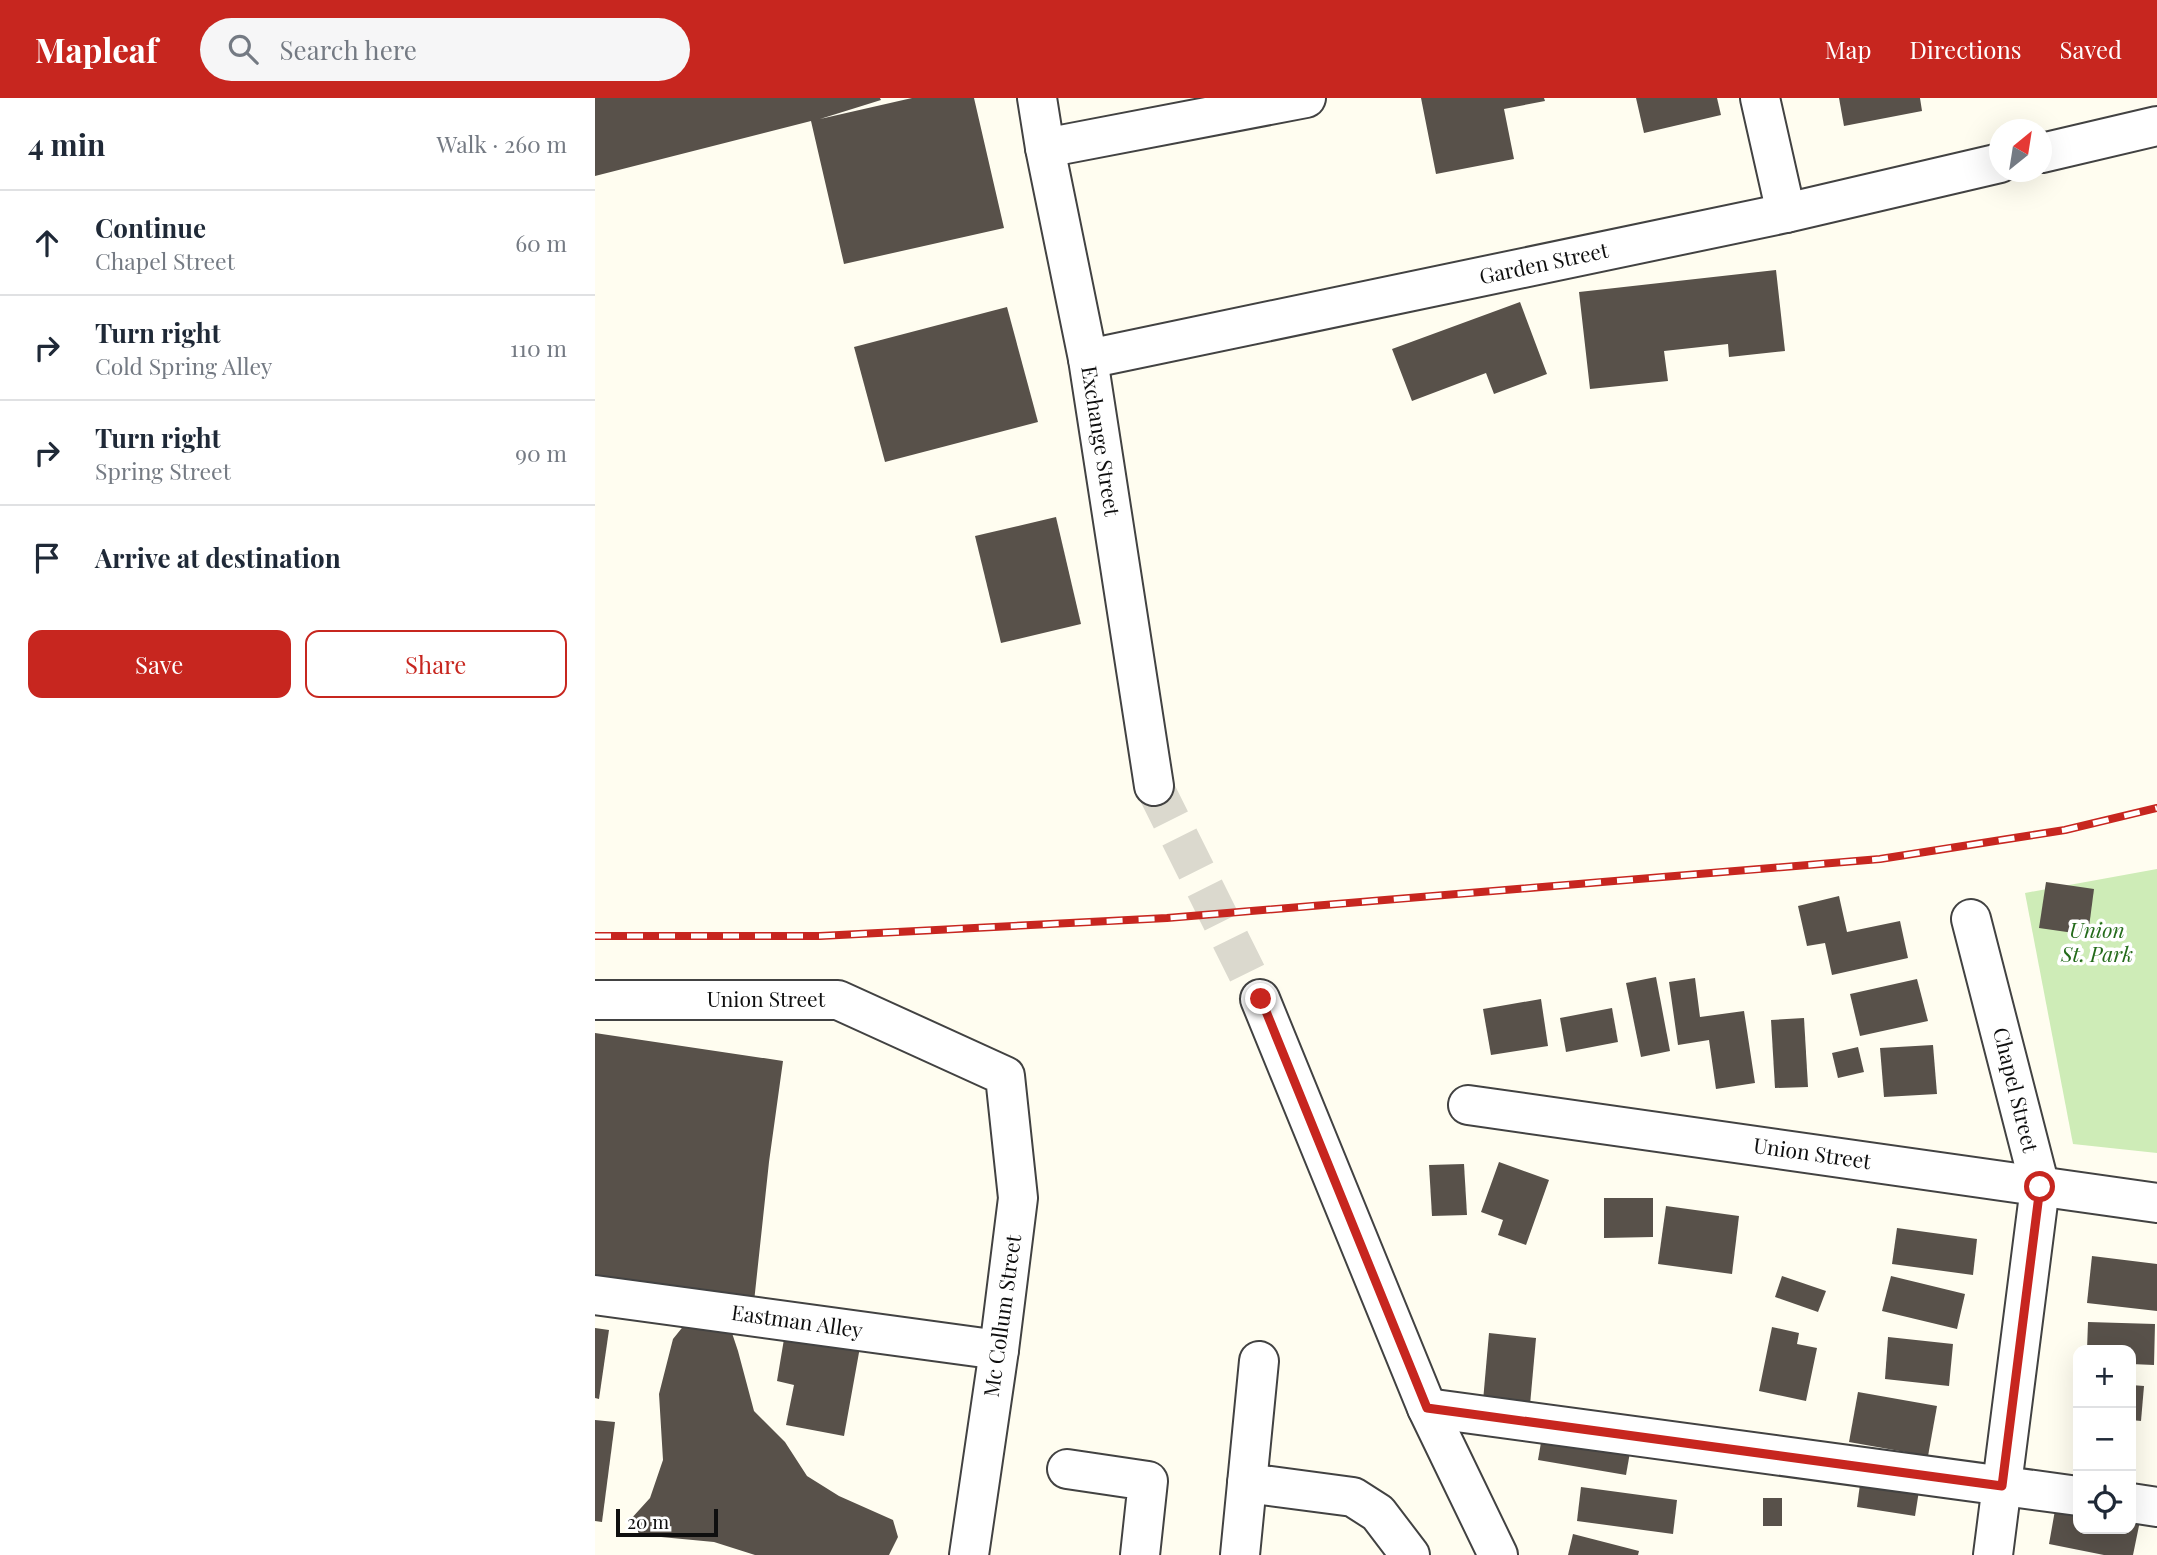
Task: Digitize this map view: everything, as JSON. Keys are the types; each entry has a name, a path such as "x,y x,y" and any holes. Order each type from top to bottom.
{"street":[{"name":"Exchange Street","path":"1037,98 1088,359 1154,786"},
{"path":"1045,148 1306,98"},
{"path":"1761,98 1786,213"},
{"path":"2052,151 2157,126"},
{"name":"Garden Street","path":"1088,359 1786,213 1989,166"},
{"name":"Chapel Street","path":"1971,919 2040,1187 1993,1555"},
{"path":"1261,999 1427,1408 1497,1555"},
{"name":"Union Street","path":"595,1000 838,1000 1006,1076"},
{"name":"Mc Collum Street","path":"969,1555 1018,1198 1006,1076"},
{"name":"Union Street","path":"1468,1105 2157,1203"},
{"name":"Eastman Alley","path":"595,1294 999,1350"},
{"path":"1240,1555 1259,1361"},
{"path":"1427,1408 2073,1495"},
{"path":"1067,1469 1148,1481 1140,1555"},
{"path":"1247,1483 1353,1497 1378,1513 1410,1555"},
{"path":"2136,1504 2157,1507"}],"green space":[{"name":"Union St. Park","path":"2157,869 2157,1153 2073,1144 2025,893"}],"building":[{"path":"595,98 881,100 820,119 912,98 974,98 1004,228 844,264 811,121 595,176"},
{"path":"1421,98 1544,98 1545,101 1504,109 1514,159 1436,174"},
{"path":"1636,98 1717,98 1721,115 1644,133"},
{"path":"1839,98 1920,98 1922,111 1844,126"},
{"path":"1776,270 1785,351 1729,357 1728,344 1664,351 1668,381 1590,389 1579,292"},
{"path":"1520,302 1547,374 1494,394 1486,373 1412,401 1392,349"},
{"path":"1007,307 1038,422 885,462 854,347"},
{"path":"1056,517 1081,624 1001,643 975,536"},
{"path":"2046,882 2094,889 2088,935 2039,928"},
{"path":"1839,896 1847,932 1900,921 1908,958 1832,975 1825,943 1807,946 1798,906"},
{"path":"1656,977 1670,1051 1641,1057 1626,983"},
{"path":"1695,978 1700,1017 1744,1011 1755,1083 1716,1089 1709,1040 1678,1045 1669,982"},
{"path":"1917,979 1928,1021 1860,1036 1850,994"},
{"path":"1541,999 1548,1046 1491,1055 1483,1009"},
{"path":"1612,1008 1618,1042 1566,1052 1560,1018"},
{"path":"1804,1018 1808,1087 1775,1088 1771,1020"},
{"path":"595,1033 783,1061 754,1302 595,1279"},
{"path":"1933,1045 1937,1094 1884,1097 1880,1048"},
{"path":"1858,1047 1864,1072 1838,1078 1832,1053"},
{"path":"1499,1162 1549,1180 1526,1245 1498,1235 1503,1220 1481,1212"},
{"path":"1464,1164 1467,1215 1432,1216 1429,1165"},
{"path":"1604,1198 1653,1198 1653,1237 1604,1238"},
{"path":"1666,1206 1739,1216 1732,1274 1658,1264"},
{"path":"1897,1228 1977,1239 1973,1275 1892,1264"},
{"path":"2092,1256 2157,1264 2157,1311 2087,1303"},
{"path":"1782,1276 1826,1291 1818,1312 1775,1297"},
{"path":"1891,1276 1965,1294 1957,1329 1882,1311"},
{"path":"698,1308 725,1312 754,1411 785,1442 807,1476 839,1496 893,1520 898,1537 889,1555 755,1555 714,1542 640,1535 630,1520 650,1498 663,1460 659,1394 673,1339"},
{"path":"2088,1322 2155,1324 2154,1365 2136,1364 2136,1345 2087,1345"},
{"path":"1772,1327 1799,1333 1797,1344 1817,1348 1806,1401 1759,1391"},
{"path":"595,1328 609,1330 599,1399 595,1398"},
{"path":"785,1333 860,1347 844,1436 786,1425 794,1385 777,1381"},
{"path":"1489,1333 1536,1338 1530,1405 1483,1401"},
{"path":"1888,1337 1953,1344 1949,1386 1885,1379"},
{"path":"2136,1385 2144,1386 2141,1421 2136,1420"},
{"path":"1858,1392 1937,1406 1928,1456 1849,1442"},
{"path":"595,1420 615,1422 602,1522 595,1521"},
{"path":"1544,1425 1632,1441 1626,1475 1538,1460"},
{"path":"1862,1469 1921,1478 1915,1516 1857,1507"},
{"path":"1581,1487 1677,1500 1673,1534 1577,1521"},
{"path":"1763,1498 1782,1498 1782,1526 1763,1526"},
{"path":"2057,1499 2073,1502 2073,1534 2136,1534 2136,1515 2141,1516 2133,1555 2104,1555 2049,1544"},
{"path":"1573,1534 1639,1551 1638,1555 1568,1555"}],"tunnel":[{"path":"1154,786 1260,999"}],"railway":[{"path":"595,936 820,936 1167,918 1880,859 2065,830 2157,808"}],"route":[{"path":"1261,999 1427,1408 2002,1486 2040,1187"}]}
